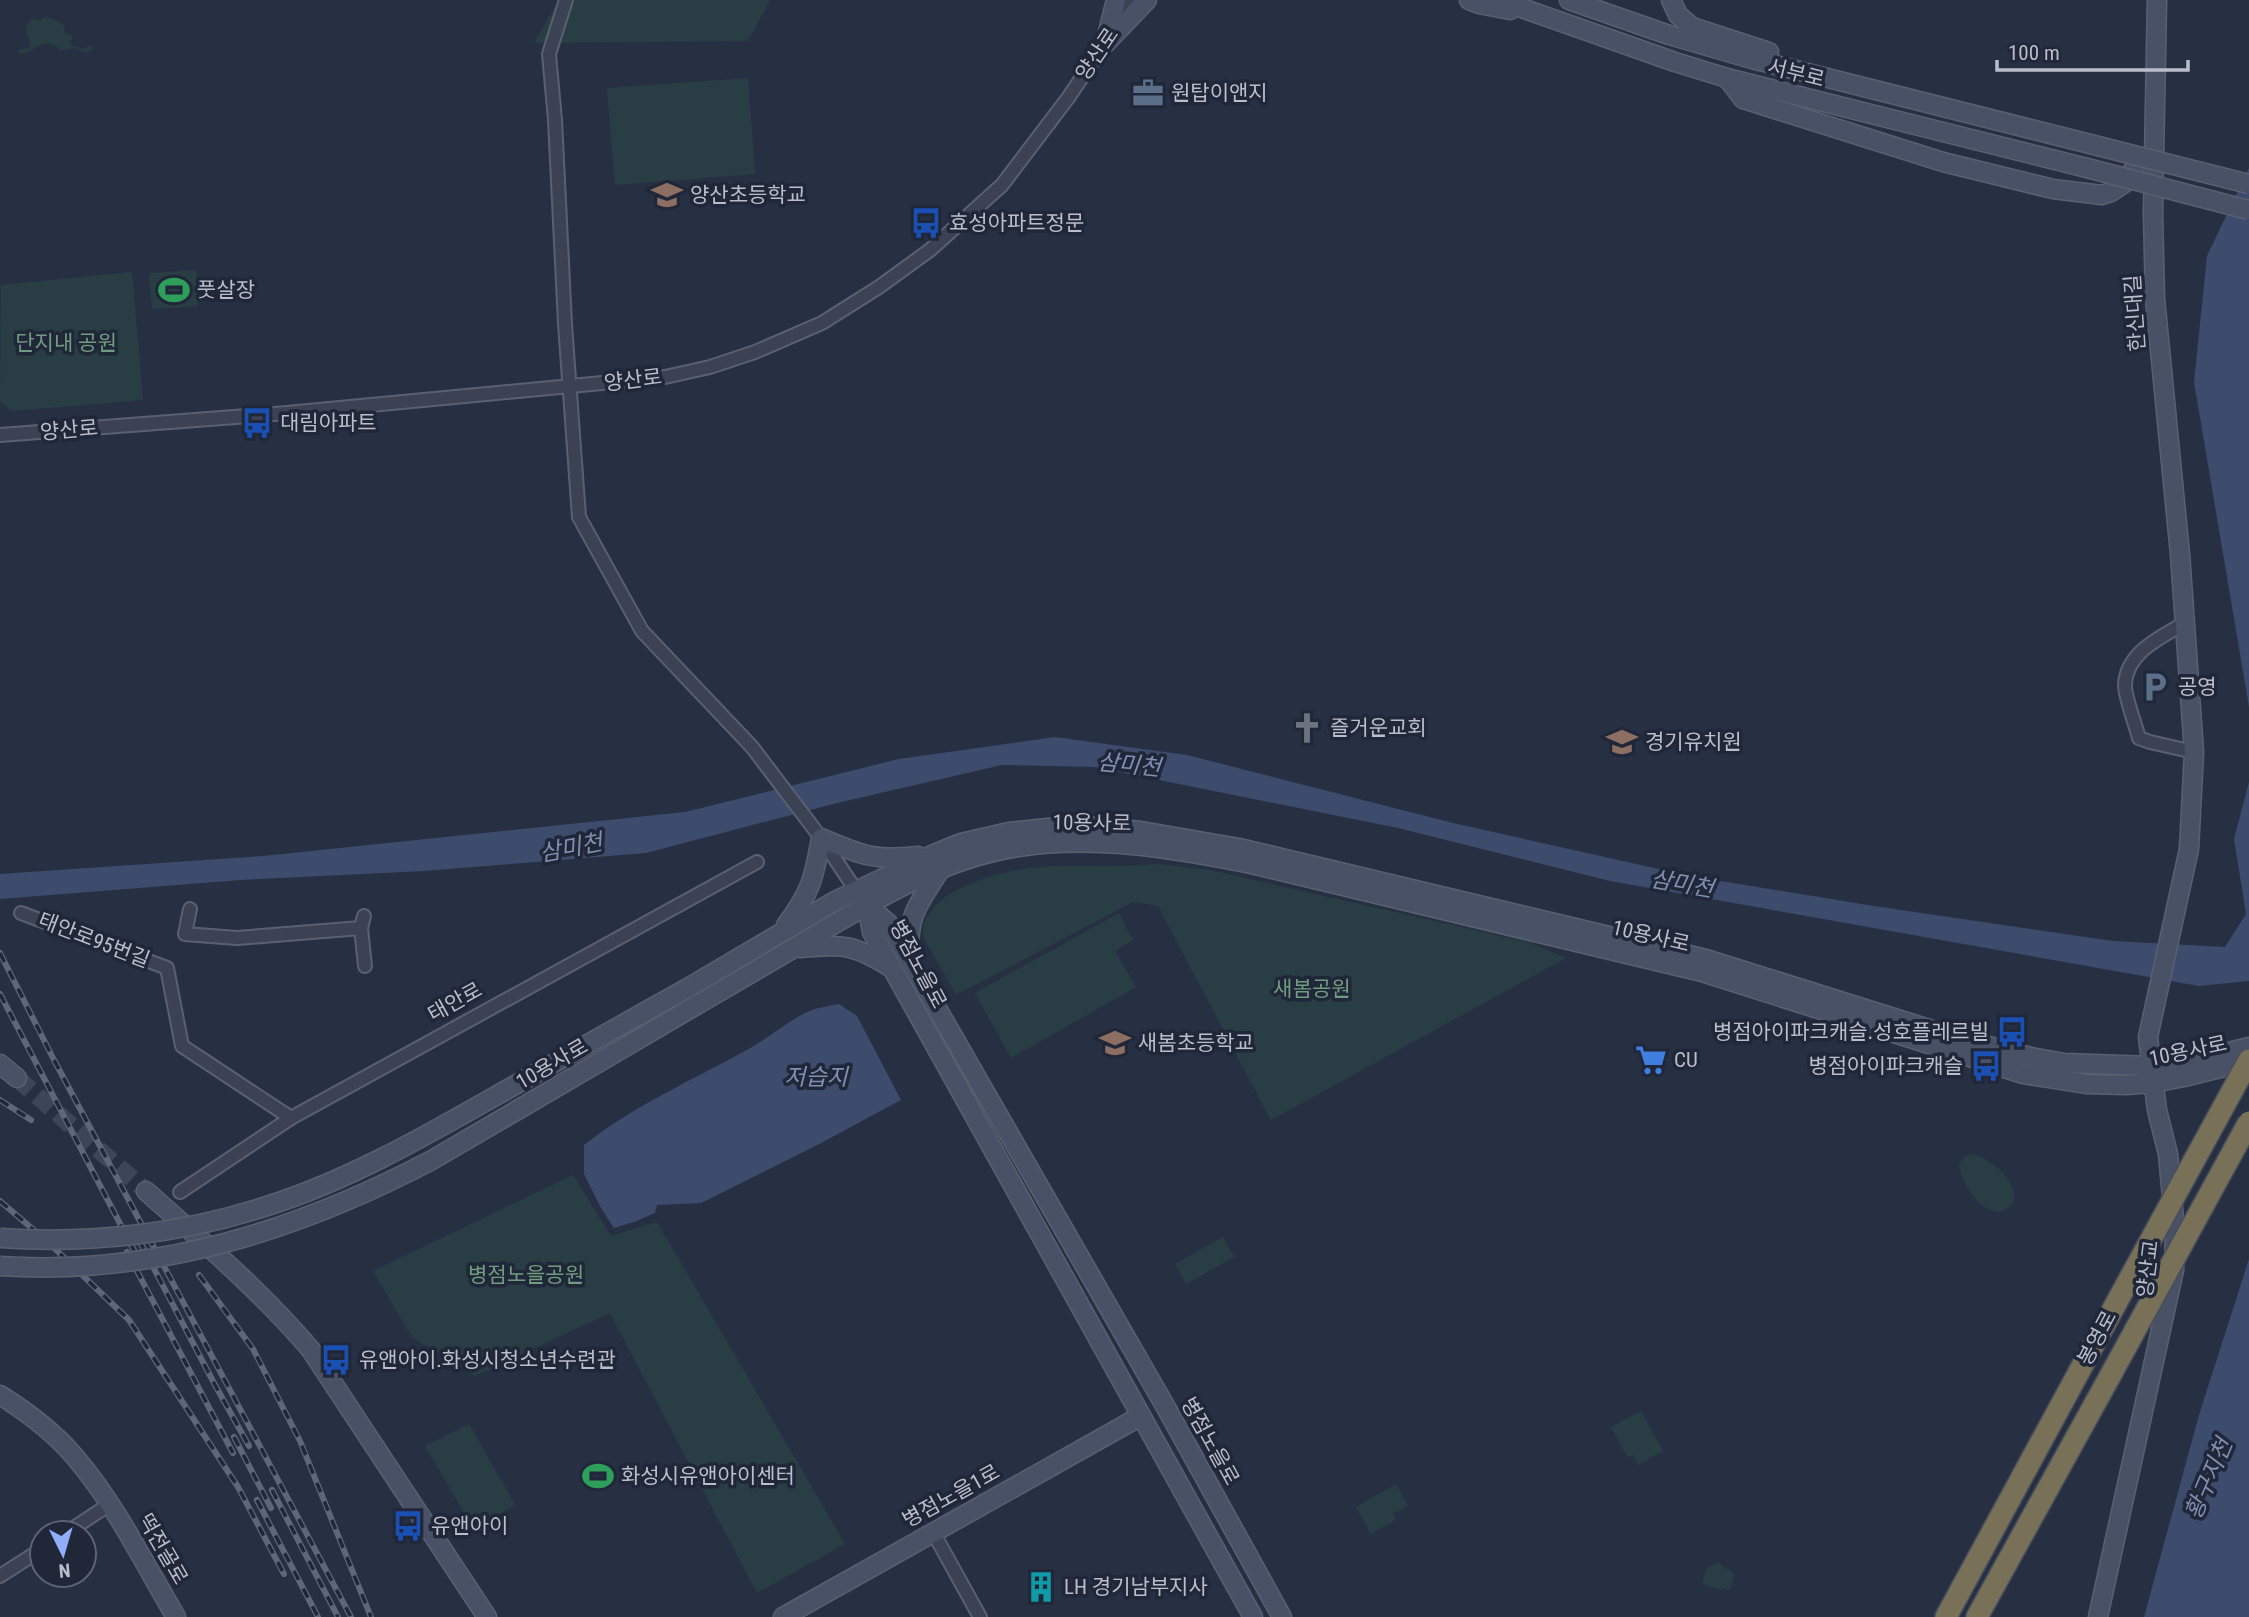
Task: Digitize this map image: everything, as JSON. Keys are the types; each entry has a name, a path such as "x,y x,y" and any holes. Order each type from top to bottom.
{"highway":[{"name":"봉영로","path":"1946,1617 2249,1060"},
{"name":"봉영로","path":"1978,1617 2249,1122"}],"street":[{"path":"566,0 549,54 579,517 642,631 752,747 821,838 867,905"},
{"path":"1105,44 1120,7 1131,0"},
{"path":"1105,44 1147,0"},
{"path":"1469,0 1542,17"},
{"name":"서부로","path":"1499,0 1542,17 1727,78 2249,210"},
{"name":"서부로","path":"1569,0 1669,35 1752,59 2249,184"},
{"path":"1671,0 1678,15 1692,27 1901,97"},
{"name":"한신대길","path":"2157,0 2153,213 2155,299 2185,622 2194,752 2189,849 2173,924"},
{"name":"양산로","path":"0,435 665,377 710,367 755,352 822,323 930,250 1002,185 1105,44"},
{"path":"1727,78 1743,99 1943,162 2053,189 2102,195 2126,182 2138,162 2155,163"},
{"path":"2185,622 2148,643 2130,668 2124,685 2139,738 2150,743 2194,752"},
{"name":"10용사로","path":"0,1266 85,1265 167,1256 213,1246 309,1218 388,1184 432,1160 867,905 931,864 985,836 1028,829 1086,826 1182,837 1238,848 1706,959 1980,1045 2031,1057 2152,1075"},
{"path":"793,948 842,945 861,951 892,968 895,961 909,959 908,934 912,914 931,864 869,857 821,838"},
{"path":"782,931 807,896 814,878 821,838"},
{"name":"10용사로","path":"0,1238 71,1239 142,1234 228,1218 298,1196 429,1134 856,890 931,864 1046,844 1103,845 1195,853 1265,867 1702,972 2023,1074 2086,1084 2249,1060"},
{"name":"태안로","path":"180,1192 291,1118 757,862"},
{"name":"병점노을로","path":"867,905 888,923 909,959 1282,1617"},
{"name":"병점노을로","path":"867,905 872,932 1253,1617"},
{"path":"190,909 185,934 237,938 363,922 365,965"},
{"name":"태안로95번길","path":"21,913 167,968 183,1046 291,1118"},
{"name":"양산교","path":"2098,1617 2174,1270 2175,1230 2168,1154 2152,1075 2148,1037 2173,924"},
{"name":"10용사로","path":"2194,1068 2249,1047"},
{"path":"0,1064 17,1078"},
{"path":"2086,1084 2093,1075 2087,1064"},
{"path":"146,1191 250,1285 282,1316 311,1350 487,1617"},
{"path":"1098,1339 1107,1341 1117,1336 1120,1327"},
{"name":"떡전골로","path":"0,1395 48,1430 74,1456 110,1504 176,1617"},
{"name":"병점노을1로","path":"783,1617 1141,1416"},
{"path":"1182,1490 1188,1482 1197,1478 1206,1479"},
{"path":"87,1519 110,1504"},
{"path":"933,1532 980,1617"},
{"path":"0,1576 28,1558"}],"green space":[{"path":"559,0 770,0 748,41 534,43"},
{"path":"46,17 65,26 64,33 72,38 70,45 84,49 92,45 93,50 61,50 47,43 25,53 18,53 20,49 31,46 26,29 28,23 32,19 40,20"},
{"path":"748,78 755,174 615,185 607,88"},
{"name":"풋살장","path":"196,270 198,306 152,309 149,273"},
{"name":"단지내 공원","path":"132,272 143,400 11,411 0,401 1,285"},
{"name":"새봄공원","path":"1155,864 1210,870 1531,943 1566,958 1271,1120 1158,906 1133,902 956,995 924,938 923,927 926,920 940,901 958,890 992,876 1038,867"},
{"path":"1119,913 1133,940 1115,951 1136,987 1011,1058 975,993"},
{"path":"1971,1154 1993,1164 2006,1177 2014,1199 2007,1209 1999,1212 1990,1210 1981,1204 1966,1185 1959,1165 1964,1157"},
{"name":"병점노을공원","path":"573,1175 611,1236 657,1222 845,1544 757,1593 610,1313 475,1376 412,1337 373,1271"},
{"path":"1223,1237 1234,1257 1186,1284 1175,1264"},
{"path":"1641,1411 1663,1451 1638,1465 1633,1455 1628,1458 1611,1427"},
{"path":"469,1424 515,1505 474,1530 425,1446"},
{"path":"1396,1484 1408,1506 1393,1514 1396,1520 1371,1534 1356,1507"},
{"path":"1718,1562 1734,1574 1729,1590 1702,1584 1707,1568"}],"water":[{"path":"2249,168 2249,707 2194,382 2207,256"},
{"name":"삼미천","path":"1055,737 1187,755 1453,823 1690,876 2113,941 2225,947 2246,914 2234,839 2249,782 2249,981 2199,986 1610,881 1398,828 1095,767 1002,765 837,803 646,853 425,871 241,880 0,899 0,874 263,856 685,812 899,759"},
{"name":"저습지","path":"839,1004 857,1016 901,1100 701,1203 657,1205 655,1213 614,1228 584,1174 584,1145 645,1104 752,1047 796,1018 815,1009"},
{"name":"황구지천","path":"2249,1259 2249,1617 2144,1617 2199,1415"}],"tunnel":[{"path":"17,1078 146,1191"}],"railway":[{"path":"0,953 54,1060 351,1617"},
{"path":"0,994 138,1258"},
{"path":"0,1100 31,1120"},
{"path":"0,1201 49,1243 129,1320 238,1487 284,1574"},
{"path":"139,1240 249,1446"},
{"path":"127,1252 233,1453"},
{"path":"199,1275 253,1349 300,1441 371,1617"},
{"path":"234,1437 271,1508"},
{"path":"272,1490 338,1617"},
{"path":"257,1500 318,1617"}],"place":[{"name":"원탑이앤지","path":"1148,93"},
{"name":"양산초등학교","path":"667,195"},
{"name":"효성아파트정문","path":"926,223"},
{"name":"풋살장","path":"174,290"},
{"name":"대림아파트","path":"257,423"},
{"name":"공영","path":"2155,687"},
{"name":"즐거운교회","path":"1307,728"},
{"name":"경기유치원","path":"1622,742"},
{"name":"병점아이파크캐슬.성호플레르빌","path":"2012,1032"},
{"name":"새봄초등학교","path":"1115,1043"},
{"name":"CU","path":"1651,1060"},
{"name":"병점아이파크캐슬","path":"1986,1066"},
{"name":"유앤아이.화성시청소년수련관","path":"336,1360"},
{"name":"화성시유앤아이센터","path":"598,1476"},
{"name":"유앤아이","path":"408,1526"},
{"name":"LH 경기남부지사","path":"1041,1587"}]}
